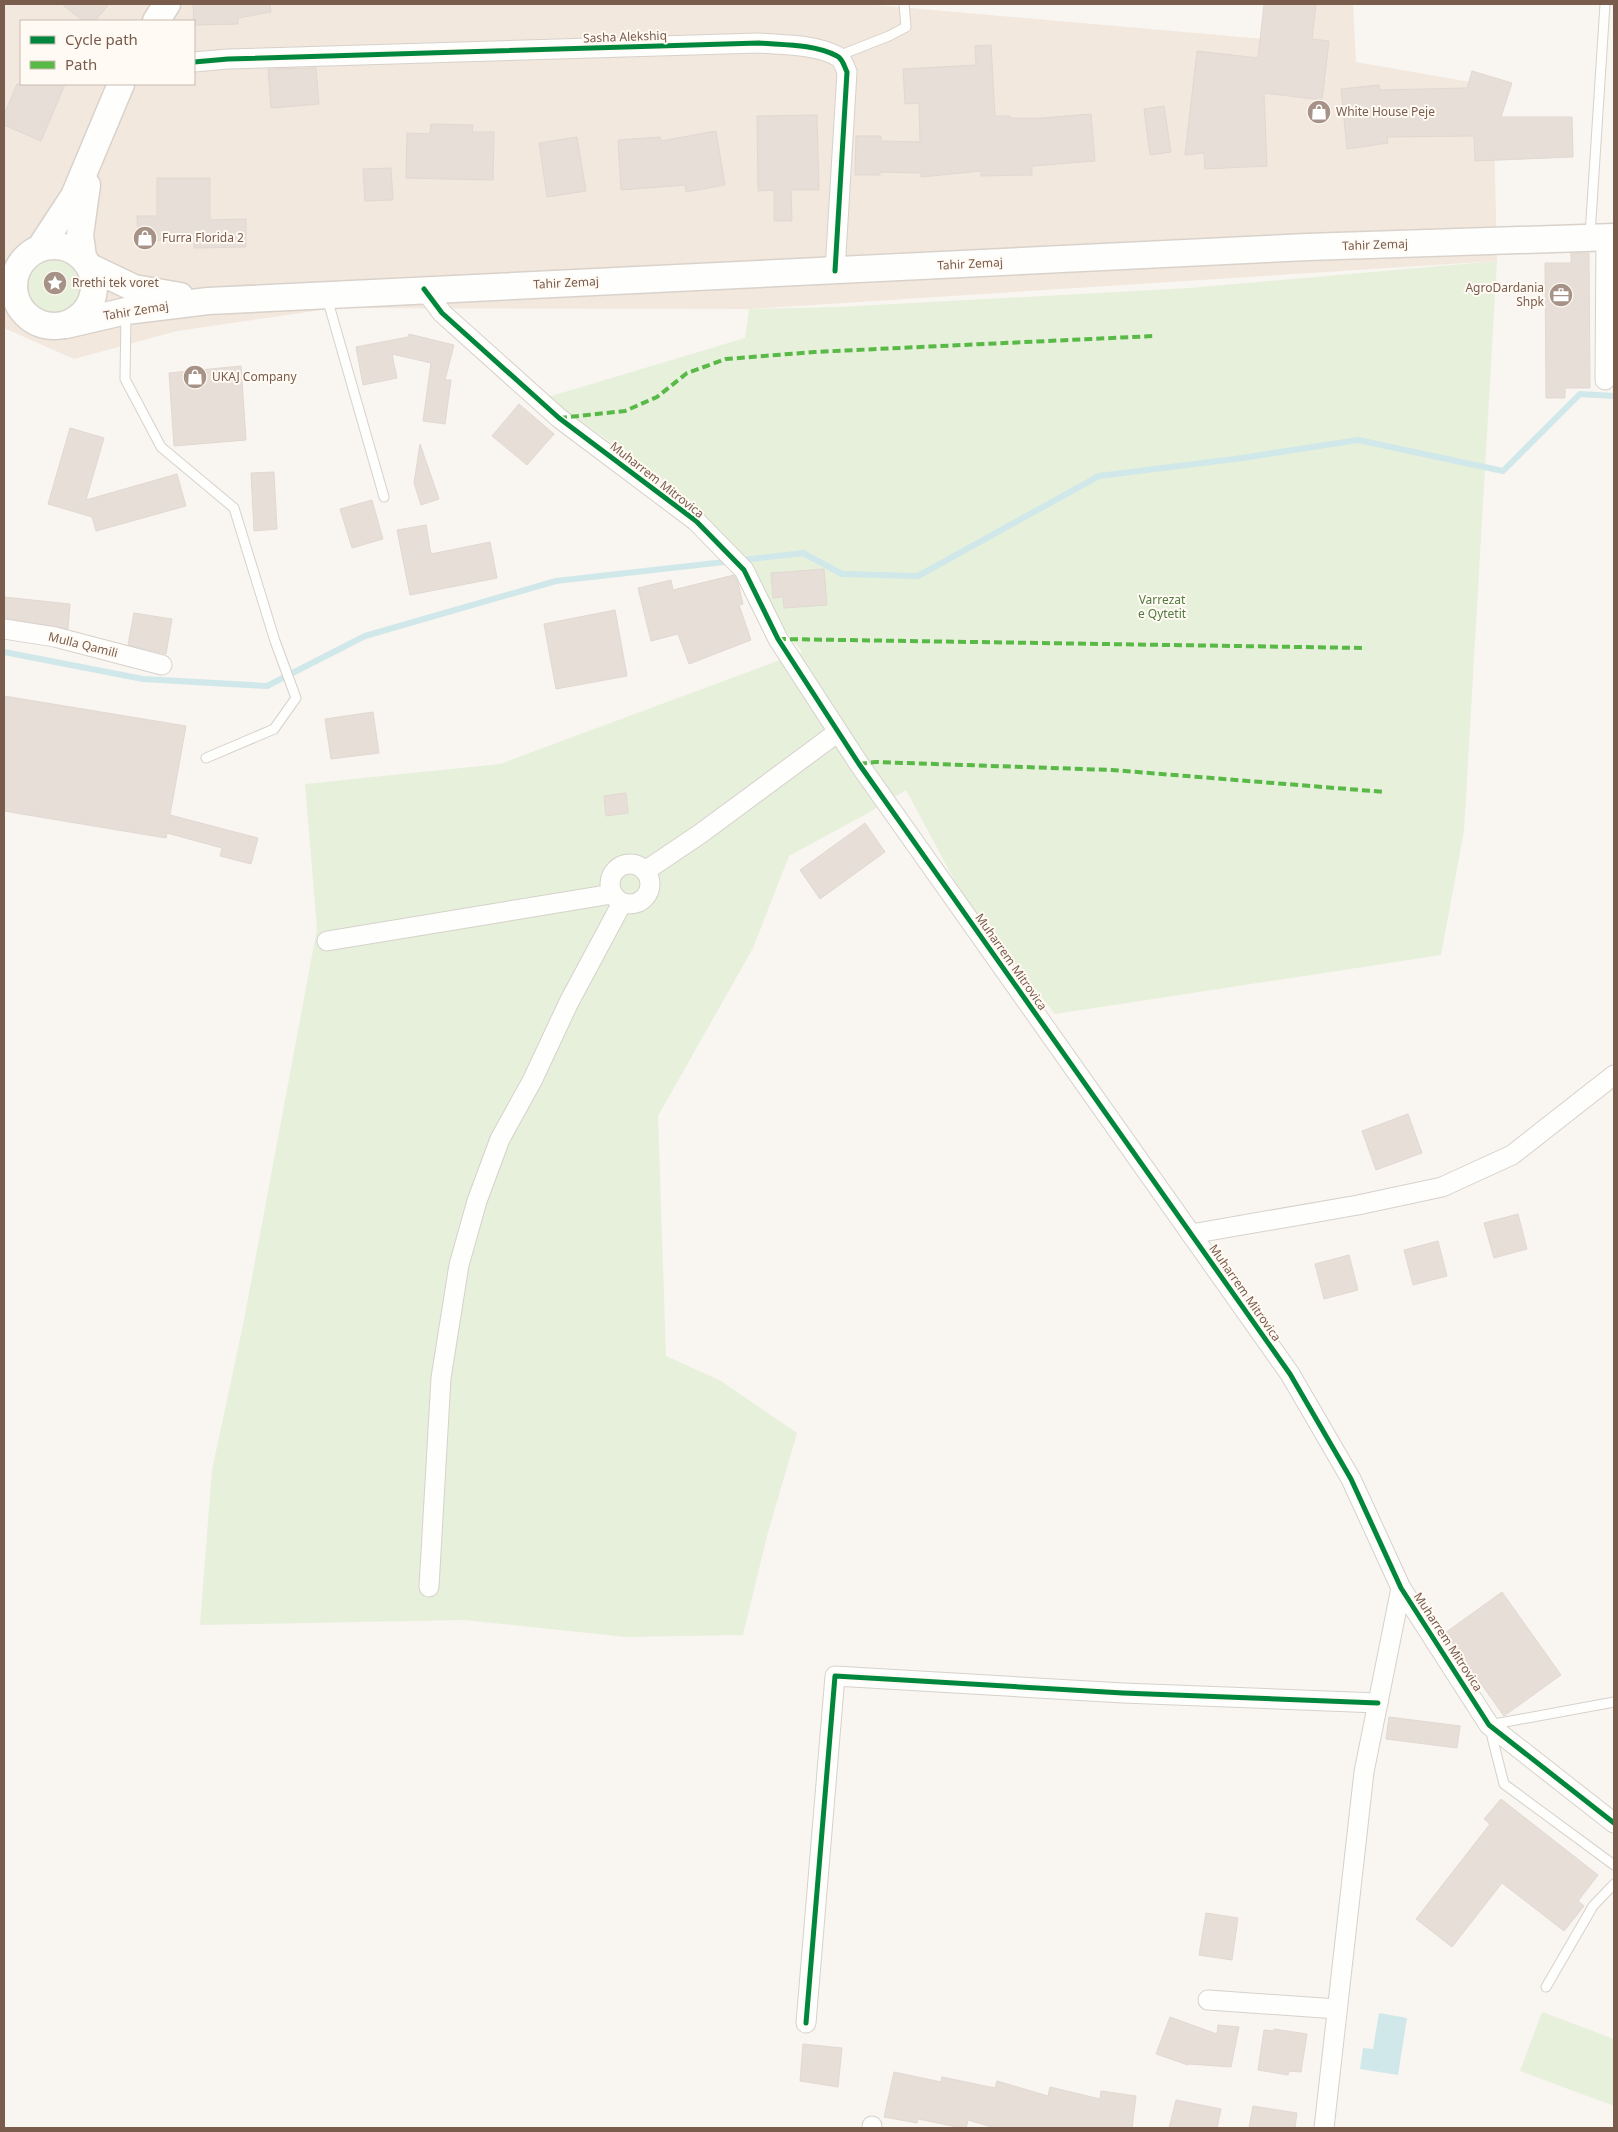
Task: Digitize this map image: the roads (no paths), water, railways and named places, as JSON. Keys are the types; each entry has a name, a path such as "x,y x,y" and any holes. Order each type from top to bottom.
{"main road":[{"path":"157,20 167,4"},
{"path":"91,157 80,235 86,262 94,279 92,302 76,320 66,325 54,327 43,325 32,320 10,301 14,292 17,268 24,259 37,250 74,196 121,85"},
{"name":"Tahir Zemaj","path":"66,325 126,312 208,301 326,294 1307,247 1604,237"},
{"path":"4,257 60,246 72,250 86,262"},
{"name":"Tahir Zemaj","path":"86,262 134,288 208,301"}],"street":[{"name":"Sasha Alekshiq","path":"195,62 228,59 759,43 815,49 838,56"},
{"path":"835,271 846,72 843,62 838,56"},
{"path":"1604,237 1605,380"},
{"name":"Muharrem Mitrovica","path":"424,289 442,313 560,418 696,521 744,570 778,639 838,732 1295,1382 1351,1479 1401,1588 1490,1725 1614,1823"},
{"name":"Mulla Qamili","path":"4,629 55,637 162,665"},
{"path":"645,871 700,834 838,732"},
{"path":"327,941 617,899 635,904 646,897 650,884 645,871 634,864 621,866 616,870 610,881 617,899 500,1139 477,1201 459,1265 440,1378 429,1587"},
{"path":"1191,1234 1358,1205 1442,1187 1512,1155 1614,1075"},
{"path":"1324,2128 1364,1772 1401,1588"},
{"path":"806,2023 835,1676 1123,1693 1378,1703"},
{"path":"1208,2000 1337,2009"}],"lane":[{"path":"838,56 889,36 906,27 904,4"},
{"path":"1604,237 1605,4"},
{"path":"326,294 384,498"},
{"path":"126,312 125,379 161,446 234,508 275,640 296,698 274,729 206,758"},
{"path":"1614,1702 1490,1725 1504,1784 1614,1865"},
{"path":"1546,1987 1593,1906 1614,1884"}],"water":[{"path":"1379,2013 1407,2018 1398,2075 1360,2069 1363,2048 1373,2049"}],"waterway":[{"path":"4,652 143,679 267,686 365,636 556,581 803,553 842,574 918,576 1099,476 1242,458 1358,440 1503,471 1580,394 1614,396"}],"place":[{"name":"White House Peje","path":"1319,112"},
{"name":"Furra Florida 2","path":"145,238"},
{"name":"Rrethi tek voret","path":"55,283"},
{"name":"AgroDardania Shpk","path":"1561,295"},
{"name":"UKAJ Company","path":"195,377"}],"park label":[{"name":"Varrezat e Qytetit","path":"1162,607"}]}
